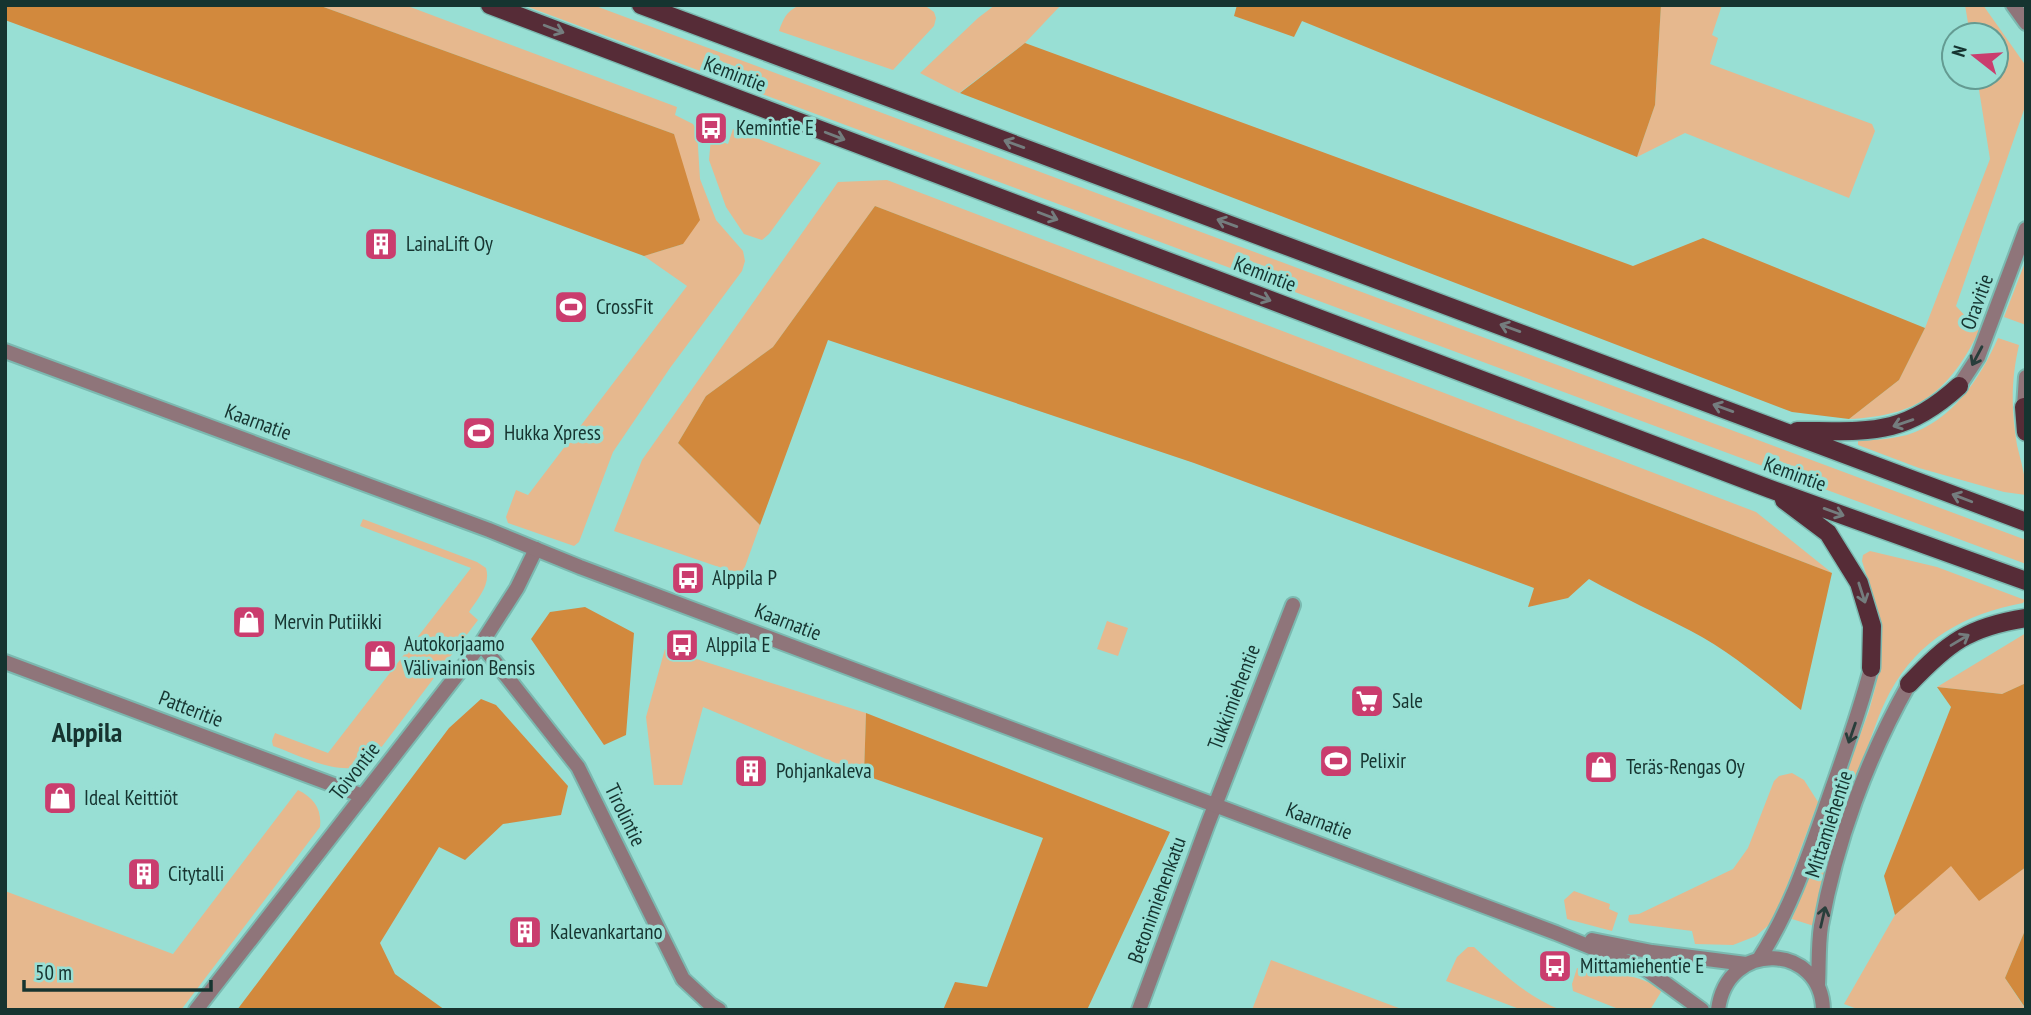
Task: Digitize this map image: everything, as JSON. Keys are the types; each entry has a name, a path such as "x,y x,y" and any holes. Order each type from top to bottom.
{"main road":[{"name":"Kemintie","path":"490,5 1770,489 2026,581"},
{"name":"Kemintie","path":"641,5 2026,522"},
{"path":"1787,431 1868,431 1898,425 1917,418 1938,405 1959,386"},
{"path":"2024,407 2026,432"},
{"path":"1770,489 1828,534 1859,583 1872,626 1871,668"},
{"path":"1909,684 1934,658 1961,636 1998,622 2026,618"}],"street":[{"path":"2012,5 2026,23"},
{"name":"Oravitie","path":"1959,386 1978,357 2026,229"},
{"name":"Kaarnatie","path":"5,351 1556,933 1647,970 1702,1010"},
{"path":"2024,407 2026,377"},
{"name":"Toivontie","path":"195,1010 481,644 517,588 536,549"},
{"name":"Tukkimiehentie","path":"1215,804 1293,605"},
{"name":"Tirolintie","path":"481,644 578,767 683,979 719,1010"},
{"name":"Patteritie","path":"5,662 363,796"},
{"name":"Mittamiehentie","path":"1718,1010 1726,983 1735,972 1752,961 1777,931 1797,888 1860,709 1871,668"},
{"name":"Mittamiehentie","path":"1818,985 1821,928 1834,871 1875,753 1909,684"},
{"name":"Betonimiehenkatu","path":"1139,1010 1215,804"},
{"name":"Kaarnatie","path":"1556,933 1652,952 1752,961 1777,958 1794,962 1808,972 1818,985"},
{"path":"1818,985 1826,1007"}],"shaded area":[{"path":"5,5 318,5 674,134 700,220 683,244 644,256 5,20"},
{"path":"318,5 405,5 677,107 675,115 693,124 697,131 700,179 716,220 743,251 745,261 742,271 670,368 613,452 579,542 574,546 508,523 506,517 516,490 528,495 687,286 644,256 683,244 674,134"},
{"path":"523,5 593,5 2026,540 2026,564"},
{"path":"800,5 924,5 934,12 936,18 934,26 893,70 779,31 786,15"},
{"path":"995,5 1061,5 1025,43 959,93 920,73 978,18"},
{"path":"1237,5 1661,5 1655,105 1637,157 1302,21 1294,37 1234,16"},
{"path":"1661,5 1722,5 1712,35 1718,38 1710,64 1872,124 1875,131 1849,198 1685,133 1637,157 1655,105"},
{"path":"1965,5 1983,5 1994,21 1968,21"},
{"path":"1025,43 1633,266 1703,238 1925,328 1899,380 1849,419 1792,412 960,93"},
{"path":"2010,43 2026,66 2026,104 1956,306 1979,331 1956,370 1929,397 1894,413 1849,419 1899,380 1925,328 1990,159 1979,91 2010,91"},
{"path":"733,129 821,163 762,240 744,234 726,207 709,160 711,138 728,144"},
{"path":"887,180 1756,512 1832,573 875,206 773,347 706,396 678,443 760,525 742,575 614,531 642,460 838,182"},
{"path":"875,206 1832,573 1801,710 1706,639 1589,579 1568,598 1528,607 1534,588 1194,463 828,340 760,525 678,443 706,396 773,347"},
{"path":"2026,260 2026,325 2004,317"},
{"path":"1998,338 2019,345 2014,370 2013,407 2026,495 2004,492 1919,468 1858,445 1858,441 1907,435 1938,420 1963,397 1983,368"},
{"path":"363,519 477,562 486,568 487,580 469,612 478,620 374,757 364,765 339,768 311,761 273,746 275,733 328,753 471,568 360,526"},
{"path":"1870,551 1937,567 2025,600 2023,603 1982,614 1946,632 1930,643 1902,673 1880,712 1844,814 1827,869 1814,926 1792,919 1869,711 1876,685 1880,630 1876,606 1862,561 1863,555"},
{"path":"585,607 634,633 626,735 604,745 531,639 550,612"},
{"path":"1107,621 1128,628 1118,656 1097,649"},
{"path":"2026,633 2026,683 2002,694 1937,687"},
{"path":"665,649 866,713 864,775 703,707 682,785 654,785 646,717"},
{"path":"2026,683 2026,867 1979,901 1951,866 1895,915 1884,876 1951,707 1937,687 2002,694"},
{"path":"481,699 496,705 568,786 561,815 503,824 465,860 439,847 380,943 395,974 445,1010 237,1010 449,728"},
{"path":"866,713 1170,832 1087,1010 943,1010 955,982 987,987 1043,838 864,775"},
{"path":"1792,773 1804,780 1818,802 1771,923 1756,936 1733,945 1695,944 1692,931 1630,923 1629,915 1639,914 1733,869 1748,848 1774,781 1779,776"},
{"path":"298,790 316,805 320,815 320,827 181,1010 5,1010 5,891 173,954"},
{"path":"1951,865 1979,900 2026,867 2026,928 2005,978 2026,1010 1860,1010 1844,1004 1895,915"},
{"path":"1574,891 1610,904 1609,909 1618,913 1612,931 1567,919 1564,900"},
{"path":"2026,928 2026,1009 2005,978"},
{"path":"1468,947 1474,947 1525,991 1561,1010 1522,1010 1446,981 1457,957"},
{"path":"1271,960 1404,1010 1252,1010"},
{"path":"1577,968 1630,976 1660,988 1661,992 1650,1010 1621,1010 1573,991 1572,984"}],"place":[{"name":"Kemintie E","path":"711,128"},
{"name":"LainaLift Oy","path":"381,244"},
{"name":"CrossFit","path":"571,307"},
{"name":"Hukka Xpress","path":"479,433"},
{"name":"Alppila P","path":"688,578"},
{"name":"Mervin Putiikki","path":"249,622"},
{"name":"Alppila E","path":"682,645"},
{"name":"Autokorjaamo Välivainion Bensis","path":"380,656"},
{"name":"Sale","path":"1367,701"},
{"name":"Pelixir","path":"1336,761"},
{"name":"Teräs-Rengas Oy","path":"1601,767"},
{"name":"Pohjankaleva","path":"751,771"},
{"name":"Ideal Keittiöt","path":"60,798"},
{"name":"Citytalli","path":"144,874"},
{"name":"Kalevankartano","path":"525,932"},
{"name":"Mittamiehentie E","path":"1555,966"}],"district":[{"name":"Alppila","path":"87,732"}]}
